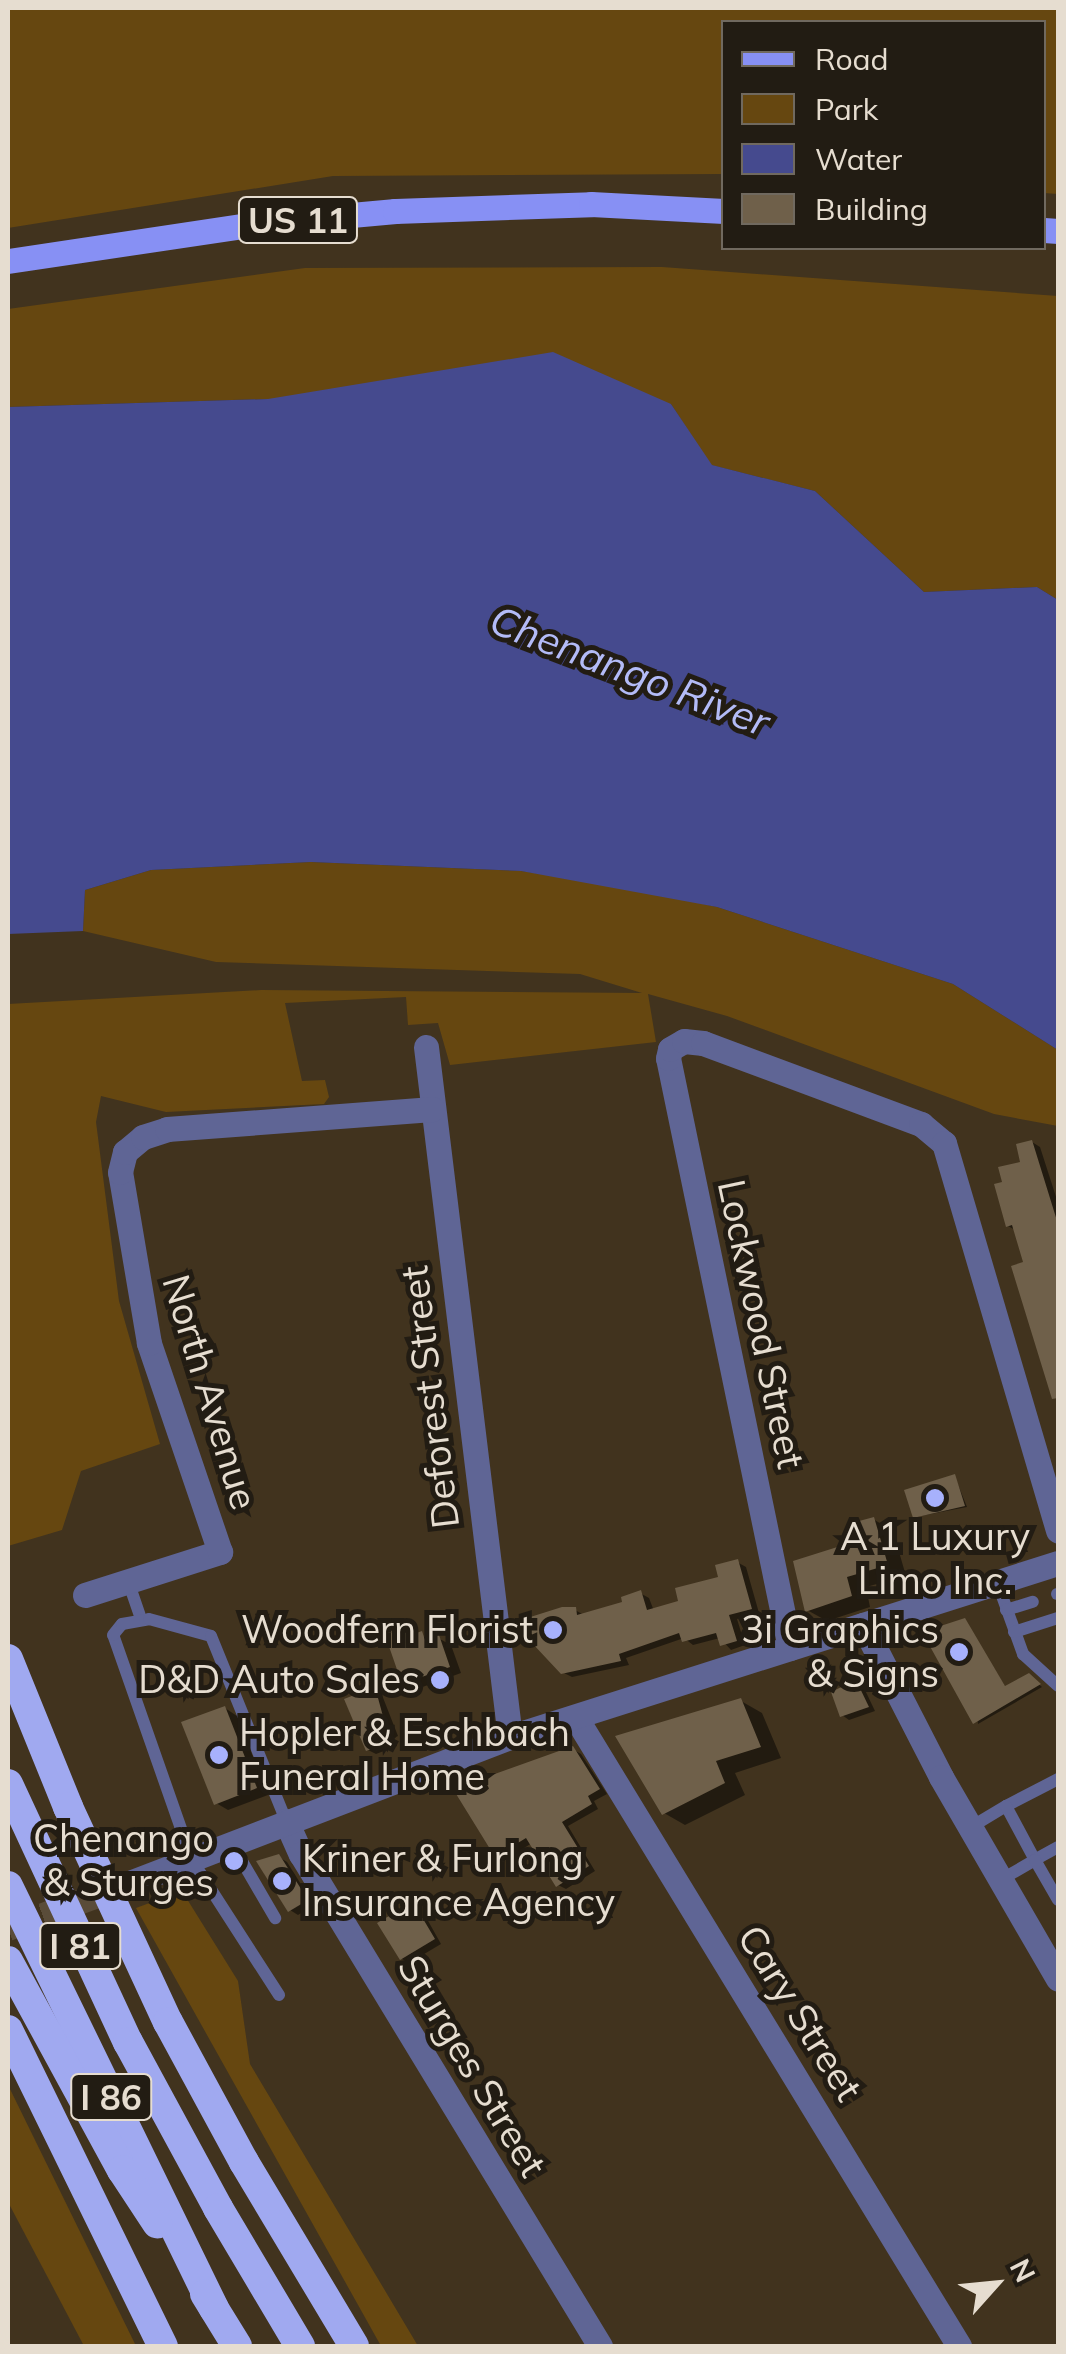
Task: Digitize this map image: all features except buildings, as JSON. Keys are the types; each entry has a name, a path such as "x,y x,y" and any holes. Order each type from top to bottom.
{"highway":[{"path":"8,1659 68,1807 168,2022 244,2162 354,2346"},
{"name":"I 81","path":"8,1784 136,2058 300,2346"},
{"name":"I 86","path":"8,1886 214,2308"},
{"name":"I 81","path":"8,1961 122,2170 237,2346"},
{"path":"8,2030 163,2346"}],"main road":[{"name":"US 11","path":"8,261 263,223 394,211 591,204 721,210"}],"street":[{"name":"Lockwood Street","path":"790,1648 668,1058 670,1049 684,1041 702,1044 921,1124 944,1143 1058,1531"},
{"name":"Deforest Street","path":"426,1047 510,1738"},
{"name":"North Avenue","path":"85,1594 220,1552 149,1343 120,1172 124,1152 143,1137 167,1129 432,1109"},
{"path":"126,1884 510,1738 1058,1563"},
{"path":"862,1625 970,1828 1058,1979"},
{"name":"Cary Street","path":"576,1718 959,2346"},
{"name":"Sturges Street","path":"286,1821 320,1887 600,2346"}],"lane":[{"path":"128,1581 141,1618"},
{"path":"997,1582 1024,1654 1058,1686"},
{"path":"1006,1610 1033,1602"},
{"path":"279,1994 192,1860 113,1635 122,1624 141,1618 212,1636 286,1821"},
{"path":"1014,1632 1058,1618"},
{"path":"970,1828 1058,1779"},
{"path":"1006,1806 1058,1900"},
{"path":"230,1842 275,1918"},
{"path":"1001,1880 1058,1847"}],"green space":[{"path":"8,8 1058,8 1058,194 1046,193 1046,20 721,20 721,174 333,176 8,228"},
{"path":"662,267 1058,296 1058,600 1037,587 924,592 815,491 711,465 671,404 268,399 8,407 8,309 305,268"},
{"path":"311,862 521,871 617,885 717,907 953,984 1058,1050 1058,1126 994,1114 727,1016 648,994 656,1042 450,1065 438,1023 408,1025 406,997 285,1003 302,1081 325,1080 329,1097 324,1104 166,1112 101,1096 96,1122 119,1301 160,1444 81,1471 62,1530 8,1546 8,1004 261,990 642,993 580,974 216,962 83,931 85,890 151,870"},
{"path":"182,1891 238,1981 250,2064 418,2346 381,2346 136,1908"},
{"path":"8,2085 136,2346 84,2346 8,2202"}],"water":[{"name":"Chenango River","path":"553,352 671,404 712,465 815,491 924,592 1037,587 1058,600 1058,1050 953,984 717,907 521,871 311,862 151,870 85,890 83,931 8,934 8,407 268,399"}],"tunnel":[{"path":"8,1928 125,1885"}],"place":[{"name":"A 1 Luxury Limo Inc.","path":"935,1498"},
{"name":"Woodfern Florist","path":"553,1630"},
{"name":"3i Graphics & Signs","path":"959,1652"},
{"name":"D&D Auto Sales","path":"440,1680"},
{"name":"Hopler & Eschbach Funeral Home","path":"219,1755"},
{"name":"Chenango & Sturges","path":"234,1861"},
{"name":"Kriner & Furlong Insurance Agency","path":"282,1881"}]}
